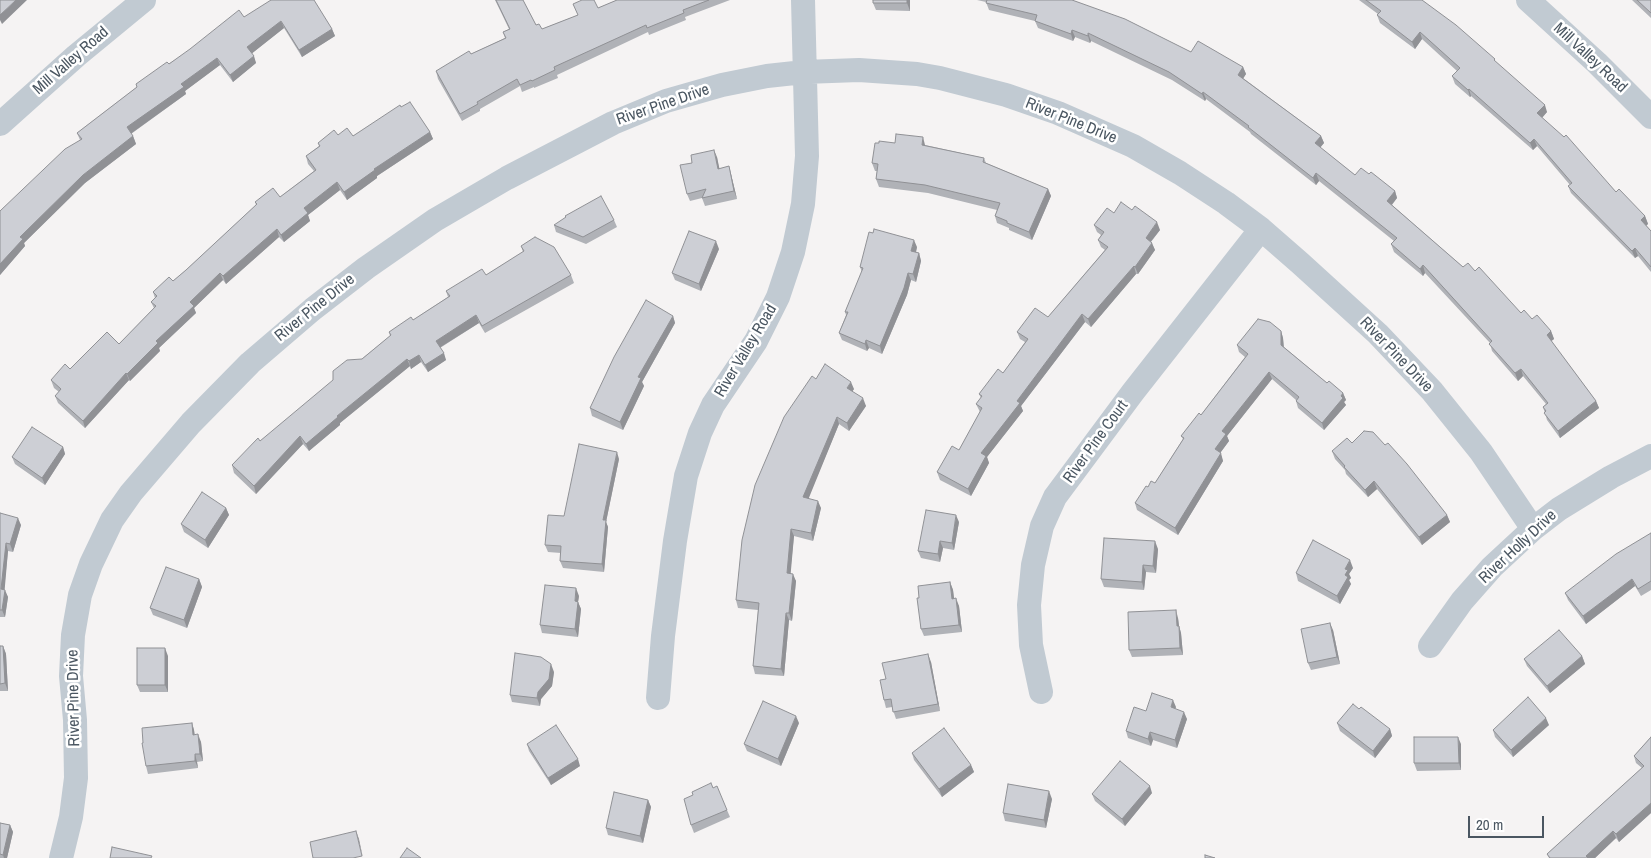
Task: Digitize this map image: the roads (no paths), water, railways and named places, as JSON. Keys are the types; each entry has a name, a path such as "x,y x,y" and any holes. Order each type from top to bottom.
{"street":[{"name":"Mill Valley Road","path":"0,124 76,56 144,0"},
{"name":"River Valley Road","path":"658,698 674,541 686,476 700,433 713,405 756,341 778,298 793,252 803,204 807,156 803,0"},
{"name":"Mill Valley Road","path":"1528,0 1597,63 1651,117"},
{"name":"River Pine Drive","path":"61,858 71,817 76,778 75,720 71,676 73,635 80,595 91,564 112,520 131,493 191,423 250,364 313,308 435,220 499,183 613,123 666,101 722,85 768,76 804,72 860,70 917,74 1006,95 1058,113 1132,146 1180,173 1226,203 1300,263 1378,334 1432,391 1481,452 1533,529"},
{"name":"River Pine Court","path":"1041,692 1031,645 1029,605 1032,565 1042,526 1055,497 1133,392 1261,230"},
{"name":"River Holly Drive","path":"1430,646 1462,601 1492,567 1533,529 1559,508 1611,476 1651,456"}]}
